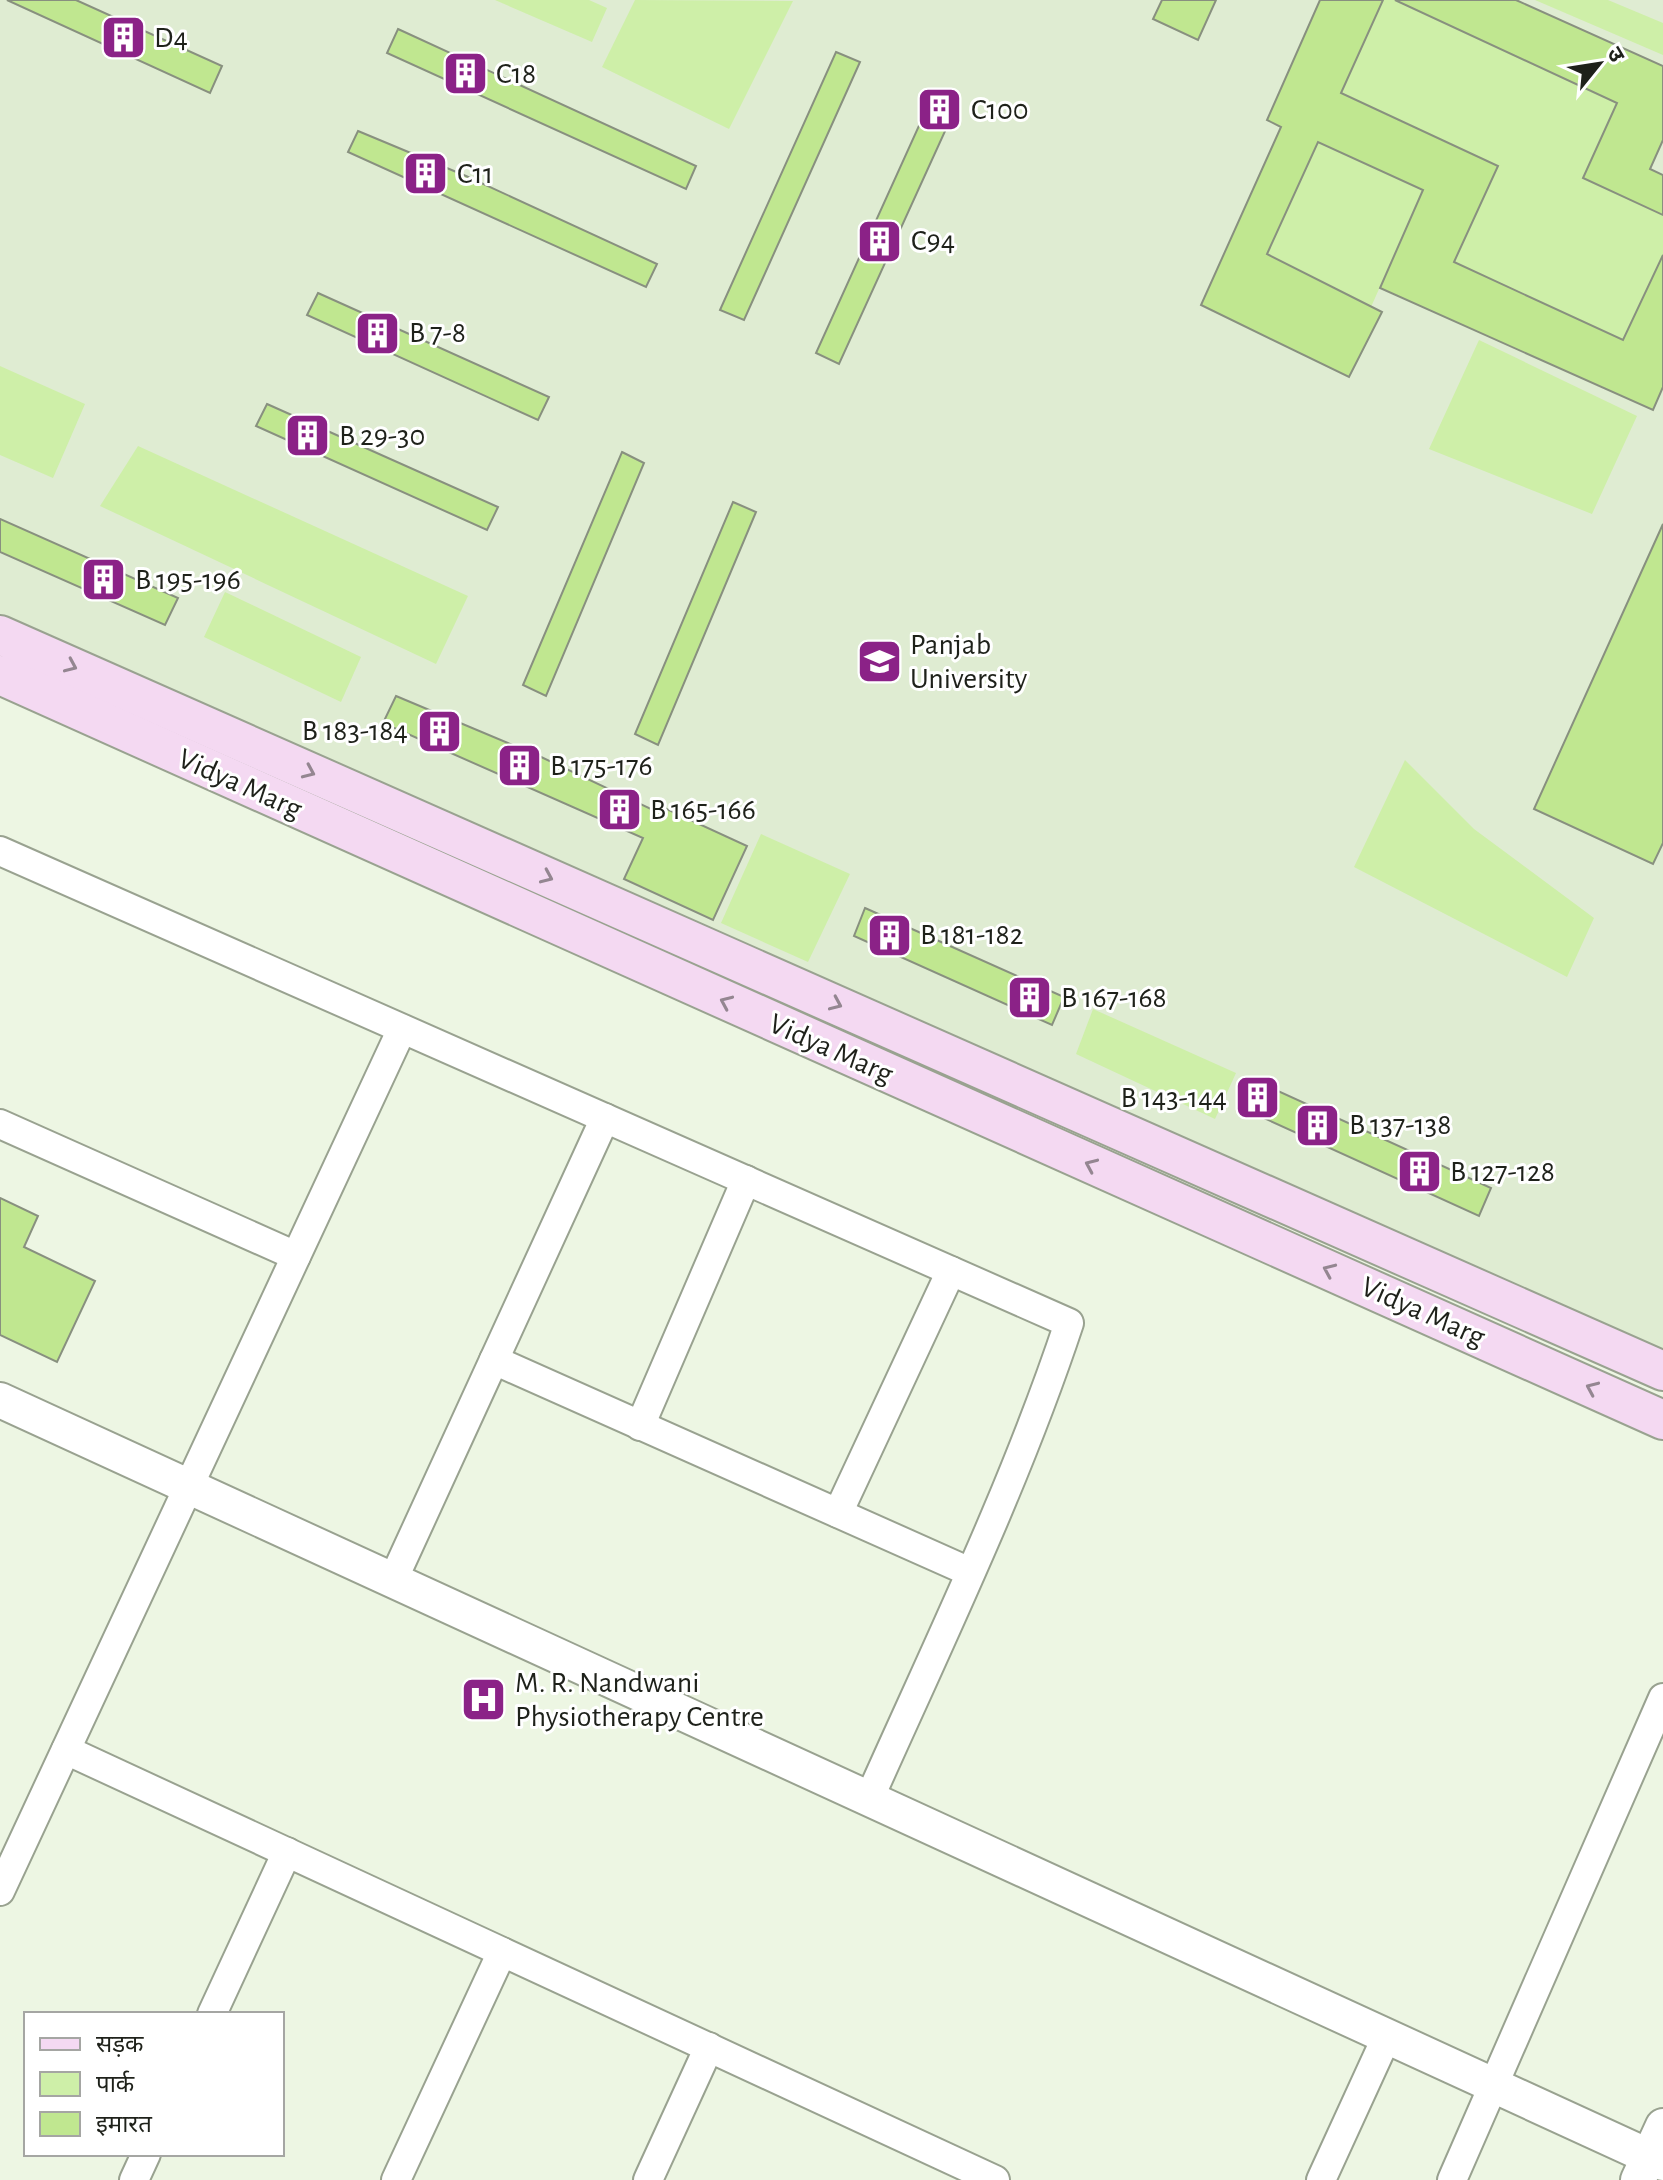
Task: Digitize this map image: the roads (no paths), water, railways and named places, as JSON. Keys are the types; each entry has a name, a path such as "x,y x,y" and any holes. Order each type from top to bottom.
{"main road":[{"name":"Vidya Marg","path":"0,635 1663,1371"},
{"name":"Vidya Marg","path":"0,675 1663,1420"}],"street":[{"path":"0,851 1069,1323 1053,1371 970,1572 869,1799"},
{"path":"0,1891 402,1029"},
{"path":"393,1580 605,1118"},
{"path":"0,1124 296,1256"},
{"path":"640,1426 746,1180"},
{"path":"838,1513 951,1271"},
{"path":"494,1360 970,1572"},
{"path":"0,1400 1494,2085 1650,2166 1663,2126"},
{"path":"1452,2180 1663,1698"},
{"path":"66,1750 995,2180"},
{"path":"213,2012 287,1852"},
{"path":"396,2180 502,1952"},
{"path":"1321,2180 1387,2036"},
{"path":"648,2180 709,2047"},
{"path":"134,2180 145,2156"}],"place":[{"name":"D4","path":"123,38"},
{"name":"C18","path":"465,74"},
{"name":"C100","path":"940,110"},
{"name":"C11","path":"426,174"},
{"name":"C94","path":"880,241"},
{"name":"B 7-8","path":"378,333"},
{"name":"B 29-30","path":"308,436"},
{"name":"B 195-196","path":"104,580"},
{"name":"Panjab University","path":"879,662"},
{"name":"B 183-184","path":"439,731"},
{"name":"B 175-176","path":"519,766"},
{"name":"B 165-166","path":"619,810"},
{"name":"B 181-182","path":"889,935"},
{"name":"B 167-168","path":"1030,998"},
{"name":"B 143-144","path":"1258,1098"},
{"name":"B 137-138","path":"1318,1125"},
{"name":"B 127-128","path":"1419,1172"},
{"name":"M. R. Nandwani Physiotherapy Centre","path":"484,1700"}]}
